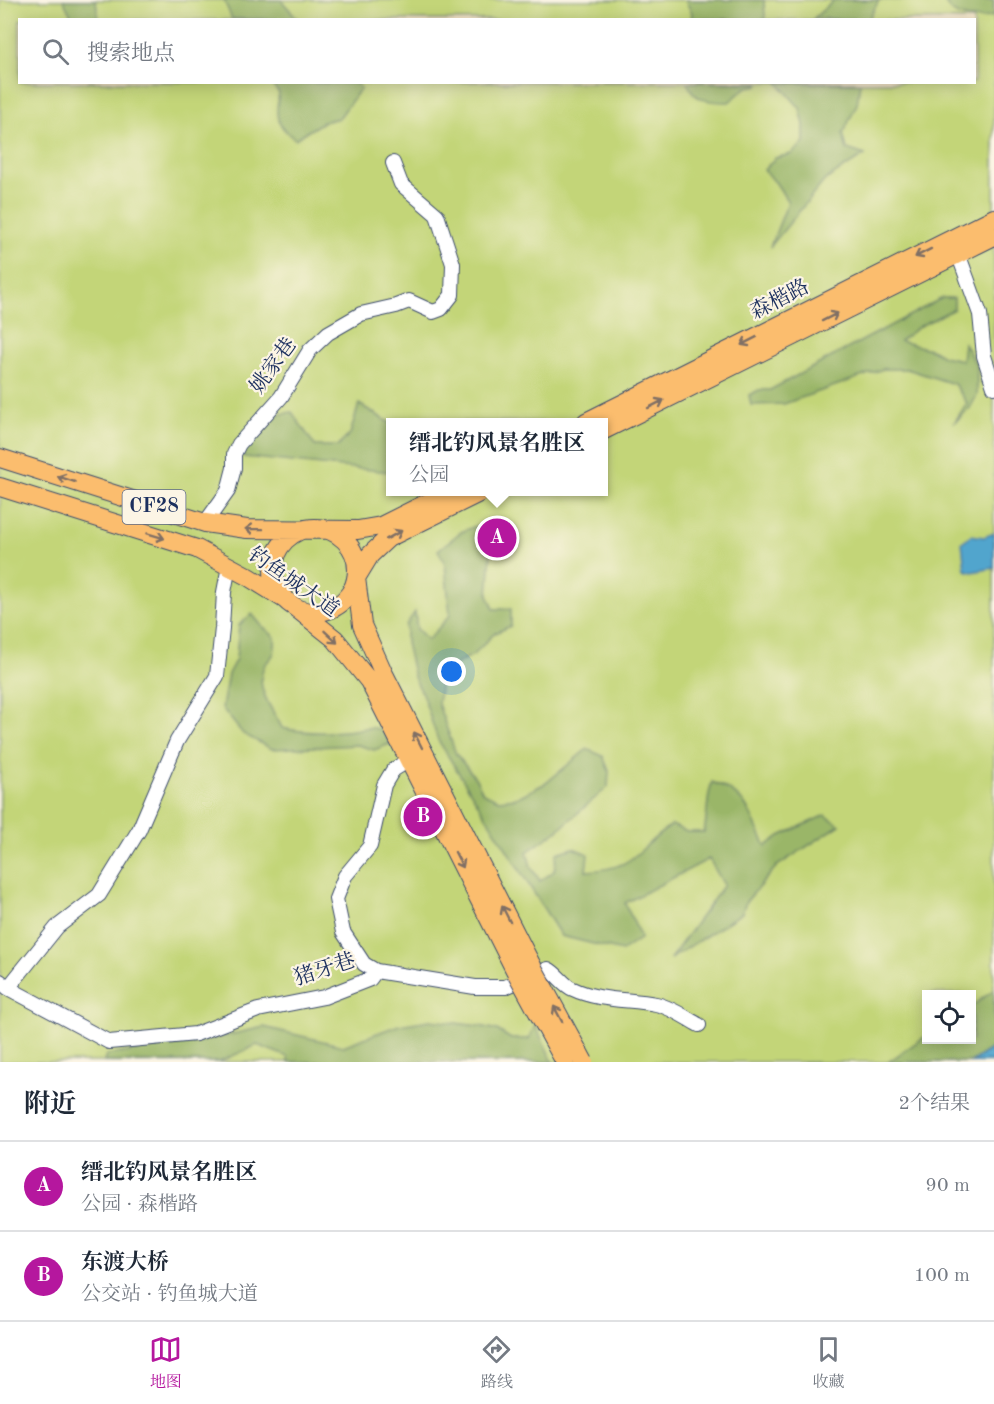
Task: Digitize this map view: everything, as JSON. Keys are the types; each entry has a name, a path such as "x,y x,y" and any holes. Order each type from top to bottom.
{"main road":[{"name":"森楷路","path":"608,427 955,245 994,218"},
{"name":"森楷路","path":"596,418 955,245 994,236"},
{"name":"钓鱼城大道","path":"0,458 205,523 247,529 313,528"},
{"name":"钓鱼城大道","path":"0,487 197,549 286,600 334,639 369,681 409,760 525,970"},
{"path":"441,496 381,526 358,530 313,528 299,531 287,538 274,562 273,576 278,589 286,600 296,607 308,611 327,610 344,601 370,555 388,538 473,496"},
{"path":"313,528 324,529 345,541 355,558 356,578"},
{"name":"钓鱼城大道","path":"356,578 362,625 525,970"},
{"path":"525,970 565,1062"},
{"path":"525,970 584,1062"}],"street":[{"name":"姚家巷","path":"205,523 228,491 234,468 234,454 239,444 281,397 310,350 328,333 362,314 409,301 433,312 441,309 452,296 453,264 436,215 401,184 393,163"},
{"path":"955,245 980,314 984,356 994,387"},
{"path":"4,985 57,927 99,895 140,830 177,741 217,676 224,592 229,566"},
{"path":"376,971 364,964 344,932 336,899 345,876 370,846 384,785 393,770 409,760"},
{"name":"猪牙巷","path":"4,985 108,1042 196,1034 258,1010 324,997 370,979 376,971 476,987 505,987 548,969 558,974 572,989 596,996 660,1005 699,1025"}],"green space":[{"path":"0,0 994,0 994,1062 0,1062"},
{"path":"63,0 96,0 98,18 72,18"},
{"path":"224,0 281,0 297,18 232,18"},
{"path":"685,0 764,0 765,18 691,18 692,13"},
{"path":"834,0 879,0 870,18 814,18"},
{"path":"944,0 994,0 994,16 972,18 958,15 948,7"},
{"path":"271,84 356,84 361,88 339,118 323,122 295,139 284,129 278,119 279,93"},
{"path":"689,84 759,84 747,87 729,102 704,100 690,89"},
{"path":"779,84 860,84 857,104 843,134 847,149 865,155 825,180 770,247 788,202 764,170 775,158 791,154 804,143 804,125 800,108"},
{"path":"942,298 954,298 954,309 920,326 900,341 962,360 964,343 977,366 977,395 970,408 954,423 967,403 954,384 907,369 883,369 784,404 751,405 749,395 759,390 770,390"},
{"path":"359,404 386,421 386,472 244,457 241,453 276,415 292,412 315,446 338,446 350,434"},
{"path":"476,526 493,529 488,595 494,609 511,609 511,626 495,633 473,655 446,673 440,687 438,704 456,754 476,779 483,793 499,800 516,798 546,783 587,749 603,756 609,771 608,787 557,831 527,852 531,867 540,881 554,871 557,853 573,848 588,854 586,871 603,869 626,862 672,825 687,832 704,832 712,782 734,793 747,807 766,846 780,836 825,815 840,825 777,866 746,902 742,913 670,959 724,885 709,859 625,903 641,938 622,951 561,936 438,740 414,677 406,643 406,625 415,612 417,629 428,640 450,615 445,564 438,550 461,532"},
{"path":"252,614 275,637 274,653 264,666 261,683 266,698 282,728 321,732 367,728 383,730 390,744 374,750 358,745 272,749 243,734 222,708 228,674 236,659 239,625"},
{"path":"994,990 994,1047 971,1062 888,1062 922,1039 922,1044 976,1044 976,1003"},
{"path":"430,1020 480,1026 497,1030 511,1039 529,1039 535,1025 553,1062 288,1062 288,1057 257,1045 219,1062 104,1062 106,1055 197,1042 264,1027 343,1046 399,1025"}],"water":[{"path":"994,533 994,568 972,572 965,570 962,542 971,535 984,537"},
{"path":"994,1047 994,1062 971,1062"}],"place":[{"name":"缙北钓风景名胜区","path":"497,538"},
{"name":"东渡大桥","path":"423,817"}]}
